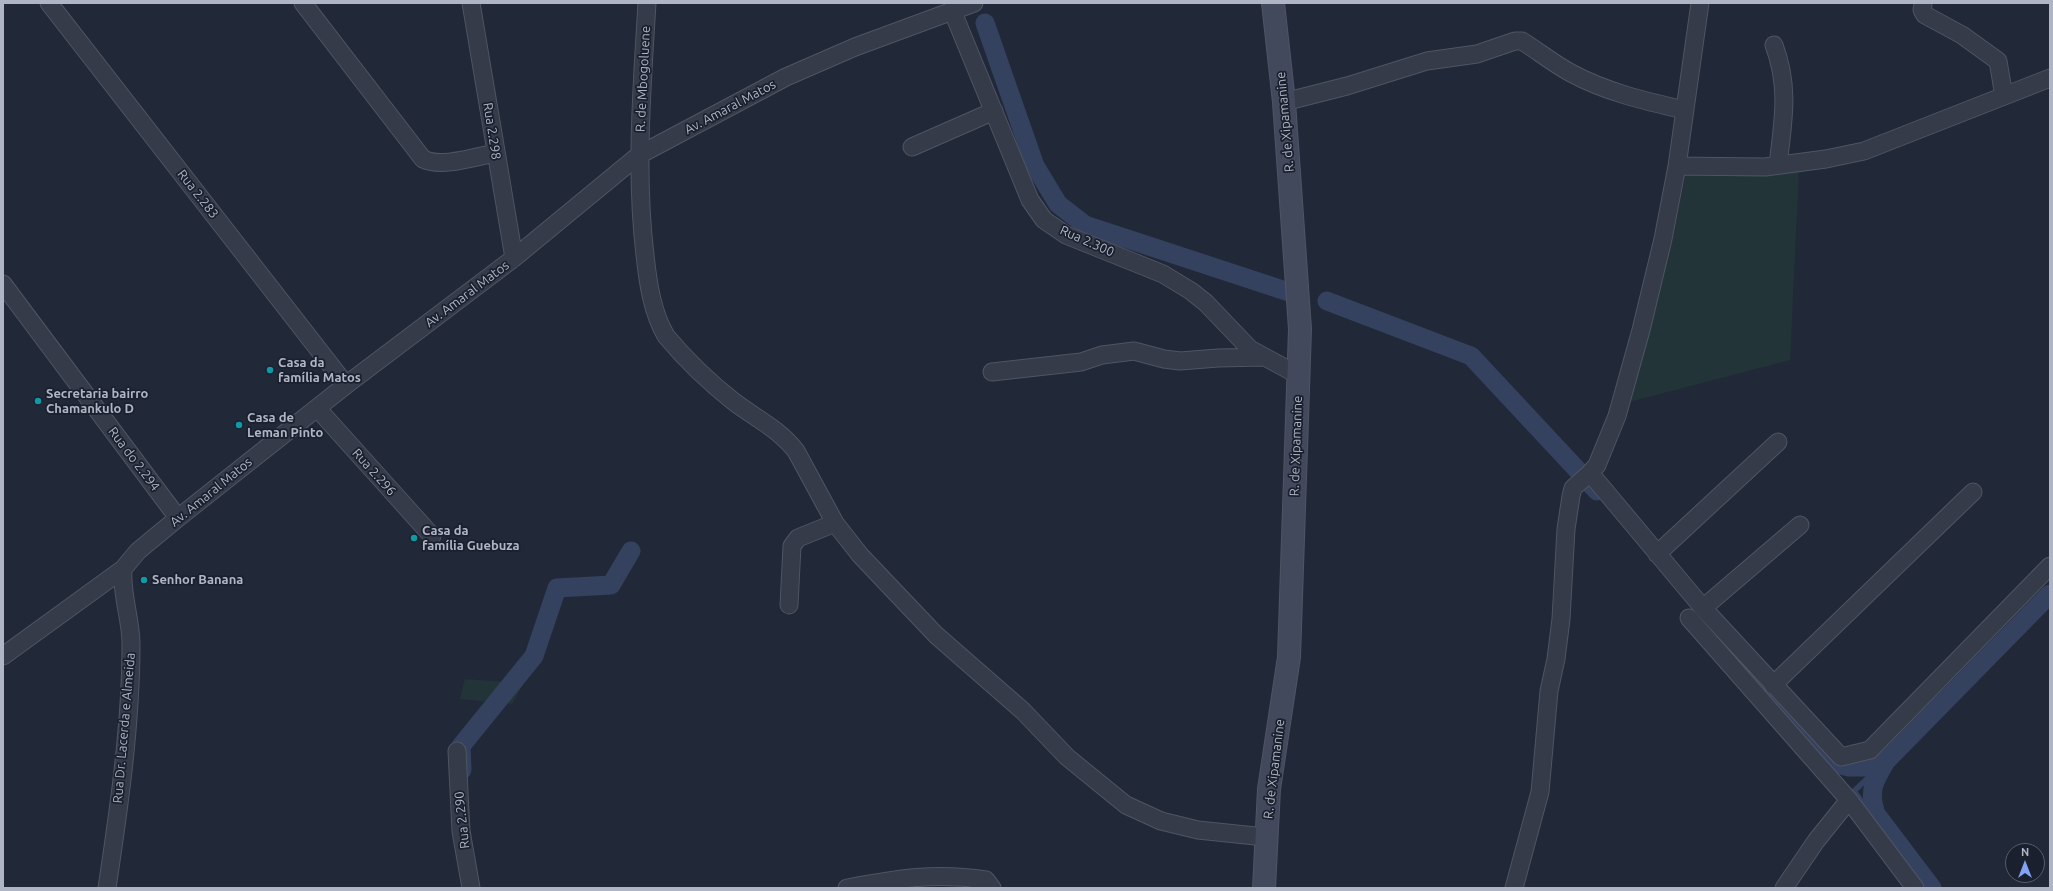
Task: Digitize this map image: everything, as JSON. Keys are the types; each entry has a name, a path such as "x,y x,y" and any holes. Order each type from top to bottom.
{"street":[{"name":"Rua 2.283","path":"49,3 346,385"},
{"path":"303,3 423,159 430,163 441,163 495,154"},
{"name":"Rua 2.298","path":"471,3 495,154 514,258"},
{"name":"R. de Mbogoluene","path":"648,3 639,155 642,229 647,276 660,327 673,344 721,392 776,430 789,443 796,451 835,523 860,555 936,635 1023,711 1067,757 1126,805 1161,821 1198,830 1265,837"},
{"name":"Av. Amaral Matos","path":"3,656 123,569 138,551 178,518 316,408 514,258 639,155 786,77 855,47 974,3"},
{"name":"R. de Xipamanine","path":"1264,888 1265,837 1269,789 1289,657 1300,329 1284,102 1273,3"},
{"path":"1514,888 1540,792 1549,691 1556,659 1566,528 1572,488 1590,473 1600,458 1617,416 1641,330 1659,254 1677,166 1700,3"},
{"path":"1923,5 1922,10 1925,15 1962,35 1998,61 2004,96"},
{"name":"Rua 2.300","path":"952,10 1030,200 1044,220 1066,235 1163,274 1191,291 1206,303 1250,349 1298,375"},
{"path":"1284,102 1347,86 1427,61 1477,54 1515,41 1522,41 1570,72 1589,82 1630,98 1684,110"},
{"path":"1774,45 1782,65 1786,96 1778,165"},
{"path":"1677,166 1765,167 1826,159 1864,151 2050,78"},
{"path":"912,147 994,111"},
{"name":"Rua do 2.294","path":"3,284 178,518"},
{"path":"992,372 1081,362 1102,355 1134,351 1164,359 1180,361 1264,357"},
{"name":"Rua 2.296","path":"316,408 432,536"},
{"path":"1657,554 1778,442"},
{"path":"1590,473 1703,608 1772,685 1841,757 1870,750 2050,566"},
{"path":"1772,685 1973,492"},
{"path":"789,605 792,546 798,538 835,523"},
{"path":"1703,608 1800,525"},
{"name":"Rua Dr. Lacerda e Almeida","path":"107,888 116,828 129,705 131,642 122,582 123,569"},
{"path":"1689,618 1849,800 1915,888"},
{"name":"Rua 2.290","path":"457,751 461,831 471,888"},
{"path":"1784,888 1816,841 1849,800"},
{"path":"847,888 906,877 957,875 986,880 992,888"}],"shaded area":[{"path":"1689,158 1799,169 1790,360 1629,402 1672,242"},
{"path":"465,679 524,683 512,704 460,699"}],"waterway":[{"path":"985,23 1035,166 1058,204 1085,225 1295,294"},
{"path":"1327,301 1471,356 1597,491"},
{"path":"462,770 461,746 534,656 557,588 611,585 631,551"},
{"path":"1932,888 1876,814 1872,799 1875,780 1886,761 2050,594"},
{"path":"1754,674 1829,762 1849,767 1874,767 1886,761"},
{"path":"1876,821 1854,791 1886,761"}],"place":[{"name":"Casa da família Matos","path":"270,370"},
{"name":"Secretaria bairro Chamankulo D","path":"38,401"},
{"name":"Casa de Leman Pinto","path":"239,425"},
{"name":"Casa da família Guebuza","path":"414,538"},
{"name":"Senhor Banana","path":"144,580"}]}
